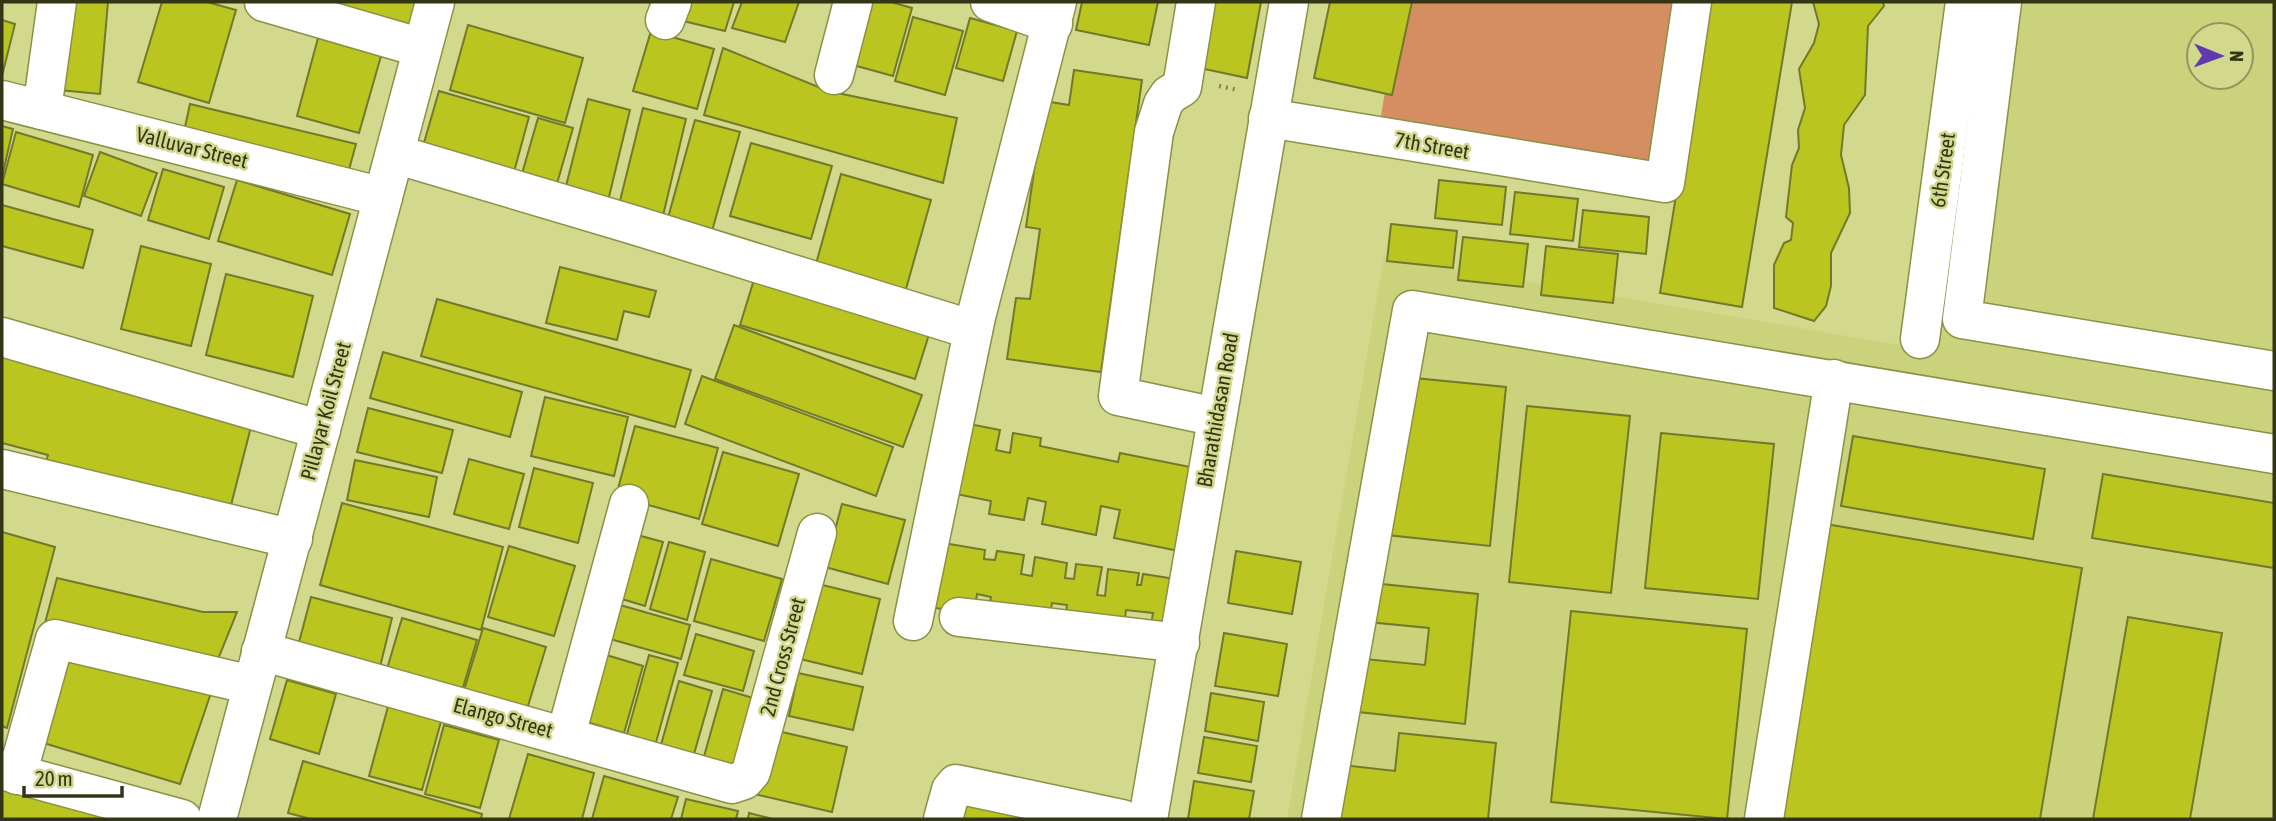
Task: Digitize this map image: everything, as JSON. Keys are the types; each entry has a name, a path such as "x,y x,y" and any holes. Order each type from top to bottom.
{"street":[{"path":"42,110 57,2"},
{"path":"264,2 422,48"},
{"name":"Pillayar Koil Street","path":"216,819 435,2"},
{"path":"834,75 853,2"},
{"path":"913,621 973,330 1055,13 990,2"},
{"path":"1196,2 1182,87 1169,94 1154,132 1118,396 1217,417"},
{"name":"Bharathidasan Road","path":"1149,819 1289,2"},
{"name":"7th Street","path":"1270,108 1596,173 1665,183 1692,2"},
{"name":"6th Street","path":"1920,339 1965,2"},
{"path":"2003,2 1962,320 2274,370"},
{"name":"Valluvar Street","path":"2,100 383,197"},
{"path":"395,155 634,225 973,330"},
{"path":"1321,819 1412,310 2274,454"},
{"path":"2,337 321,430"},
{"path":"1764,819 1834,379"},
{"path":"2,469 292,540"},
{"path":"566,736 629,503"},
{"name":"2nd Cross Street","path":"744,780 751,772 817,533"},
{"path":"959,617 1180,643"},
{"name":"Elango Street","path":"9,773 55,639 257,668 566,736 732,784 744,780"},
{"path":"9,773 182,819"},
{"path":"943,819 951,790 956,784 1122,819"}],"path":[{"path":"1184,78 1270,108"}],"shaded area":[{"path":"1399,2 1673,2 1646,184 1377,142"},
{"path":"1972,2 2274,2 2274,819 1287,819 1384,257 1912,347"}],"building":[{"path":"66,2 108,2 100,94 59,90"},
{"path":"162,2 207,2 236,10 209,103 138,82"},
{"path":"313,2 422,2 413,32"},
{"path":"686,2 734,2 725,31 679,20"},
{"path":"742,2 799,2 785,42 732,28"},
{"path":"859,2 891,2 912,8 893,76 842,62"},
{"path":"1082,2 1158,2 1149,45 1076,30"},
{"path":"1207,2 1261,2 1247,78 1195,67"},
{"path":"1330,2 1412,2 1392,95 1314,78"},
{"path":"1708,2 1792,2 1742,307 1660,293"},
{"path":"1813,2 1883,2 1884,6 1868,26 1865,95 1844,125 1841,155 1849,188 1850,213 1831,253 1831,286 1826,306 1814,321 1774,308 1774,265 1784,243 1791,240 1793,223 1786,217 1792,165 1799,148 1798,130 1805,108 1799,69 1814,43 1819,24"},
{"path":"913,17 963,31 945,95 895,81"},
{"path":"970,18 1017,31 1003,81 956,68"},
{"path":"2,20 15,24 2,76"},
{"path":"468,25 583,58 565,123 450,90"},
{"path":"651,31 714,49 697,109 633,91"},
{"path":"318,38 381,56 359,133 297,116"},
{"path":"723,48 828,91 957,118 943,183 704,115"},
{"path":"1074,70 1142,80 1101,372 1007,359 1016,298 1030,299 1040,229 1026,227 1044,101 1069,105"},
{"path":"439,91 529,117 512,179 421,153"},
{"path":"588,99 630,110 607,205 564,194"},
{"path":"190,104 356,144 347,177 183,136"},
{"path":"643,108 686,119 661,224 617,213"},
{"path":"538,118 573,128 554,194 519,184"},
{"path":"695,120 740,132 710,238 666,225"},
{"path":"2,126 13,129 2,177"},
{"path":"16,132 93,155 79,207 2,184"},
{"path":"751,143 832,166 811,239 730,216"},
{"path":"100,152 157,173 141,216 84,196"},
{"path":"163,169 224,187 209,239 148,220"},
{"path":"841,174 931,200 904,296 814,271"},
{"path":"237,180 350,214 332,275 218,241"},
{"path":"1439,180 1506,187 1502,225 1435,218"},
{"path":"1515,192 1578,199 1573,241 1510,234"},
{"path":"2,205 93,230 83,268 2,246"},
{"path":"1583,210 1649,217 1646,254 1579,247"},
{"path":"1391,224 1457,231 1453,268 1387,261"},
{"path":"1463,237 1528,244 1523,287 1458,280"},
{"path":"141,246 211,264 191,346 121,329"},
{"path":"1546,246 1618,254 1613,303 1541,295"},
{"path":"560,267 656,291 649,317 624,311 617,340 546,323"},
{"path":"757,270 932,325 915,379 740,325"},
{"path":"226,274 313,296 293,377 206,355"},
{"path":"437,299 691,370 675,427 421,356"},
{"path":"734,325 922,395 903,447 715,379"},
{"path":"2,351 253,419 229,513 43,472 48,455 2,443"},
{"path":"383,352 522,392 510,437 370,398"},
{"path":"702,376 893,447 876,496 685,424"},
{"path":"1404,377 1506,387 1490,546 1387,535"},
{"path":"545,397 628,417 614,476 531,456"},
{"path":"1527,406 1630,416 1611,593 1509,582"},
{"path":"368,408 453,430 442,473 357,452"},
{"path":"964,423 1000,430 996,450 1010,453 1013,433 1041,438 1040,446 1118,462 1120,453 1195,468 1179,551 1114,538 1120,510 1101,506 1096,535 1042,524 1046,502 1028,498 1024,520 989,514 991,501 951,493"},
{"path":"635,426 718,448 699,519 616,496"},
{"path":"1661,433 1774,444 1758,599 1645,588"},
{"path":"1853,436 2045,469 2033,539 1841,506"},
{"path":"723,452 799,474 778,546 702,524"},
{"path":"469,459 524,474 509,529 454,514"},
{"path":"355,460 437,477 429,517 347,500"},
{"path":"534,468 593,483 578,543 519,527"},
{"path":"2103,474 2274,503 2274,568 2092,538"},
{"path":"342,503 503,547 481,630 320,585"},
{"path":"842,504 905,520 888,584 825,567"},
{"path":"1826,524 2082,568 2040,819 1776,819"},
{"path":"2,532 55,547 7,728 2,726"},
{"path":"630,533 663,542 645,606 612,596"},
{"path":"669,542 705,552 687,620 650,609"},
{"path":"938,542 985,550 984,559 995,560 997,551 1024,555 1021,574 1032,576 1035,557 1067,563 1065,578 1074,579 1076,564 1102,567 1097,595 1105,596 1108,569 1139,573 1137,585 1141,585 1143,574 1182,580 1172,628 1151,625 1153,613 1126,610 1124,626 1065,620 1067,605 1052,603 1049,619 988,613 991,597 977,594 974,614 929,607"},
{"path":"509,546 575,566 554,636 488,617"},
{"path":"1236,551 1301,562 1292,614 1228,603"},
{"path":"711,559 782,579 764,641 694,621"},
{"path":"57,578 203,612 237,612 214,669 45,623"},
{"path":"814,583 880,599 862,674 796,658"},
{"path":"1372,583 1478,594 1465,724 1359,712 1365,659 1425,665 1429,628 1368,622"},
{"path":"311,597 392,618 380,667 298,646"},
{"path":"613,603 690,625 681,659 603,637"},
{"path":"1571,611 1747,629 1727,819 1551,802"},
{"path":"2128,617 2222,633 2190,819 2093,819"},
{"path":"402,618 477,640 462,691 387,669"},
{"path":"483,628 546,647 524,719 461,700"},
{"path":"1224,633 1287,644 1278,696 1215,686"},
{"path":"696,634 754,651 743,691 684,675"},
{"path":"63,654 211,693 180,784 37,741"},
{"path":"603,654 643,666 624,733 583,721"},
{"path":"649,655 678,663 653,753 624,745"},
{"path":"798,673 863,687 853,730 789,716"},
{"path":"287,680 336,694 319,754 270,739"},
{"path":"679,681 712,691 692,761 659,752"},
{"path":"723,689 753,698 731,775 701,767"},
{"path":"1211,693 1264,702 1258,741 1205,731"},
{"path":"389,703 442,718 422,790 369,776"},
{"path":"444,725 499,740 480,808 425,794"},
{"path":"769,729 847,747 832,812 754,794"},
{"path":"1399,733 1496,743 1488,819 1337,819 1343,765 1395,771"},
{"path":"1204,737 1257,746 1251,782 1198,773"},
{"path":"528,754 594,773 582,819 509,819"},
{"path":"303,761 482,814 481,819 311,819 288,813"},
{"path":"604,776 678,797 671,819 592,819"},
{"path":"1194,781 1254,791 1249,819 1188,819"},
{"path":"2,789 111,819 2,819"},
{"path":"686,799 738,811 736,819 681,819"},
{"path":"957,799 1046,819 952,819"},
{"path":"749,813 773,819 748,819"}]}
